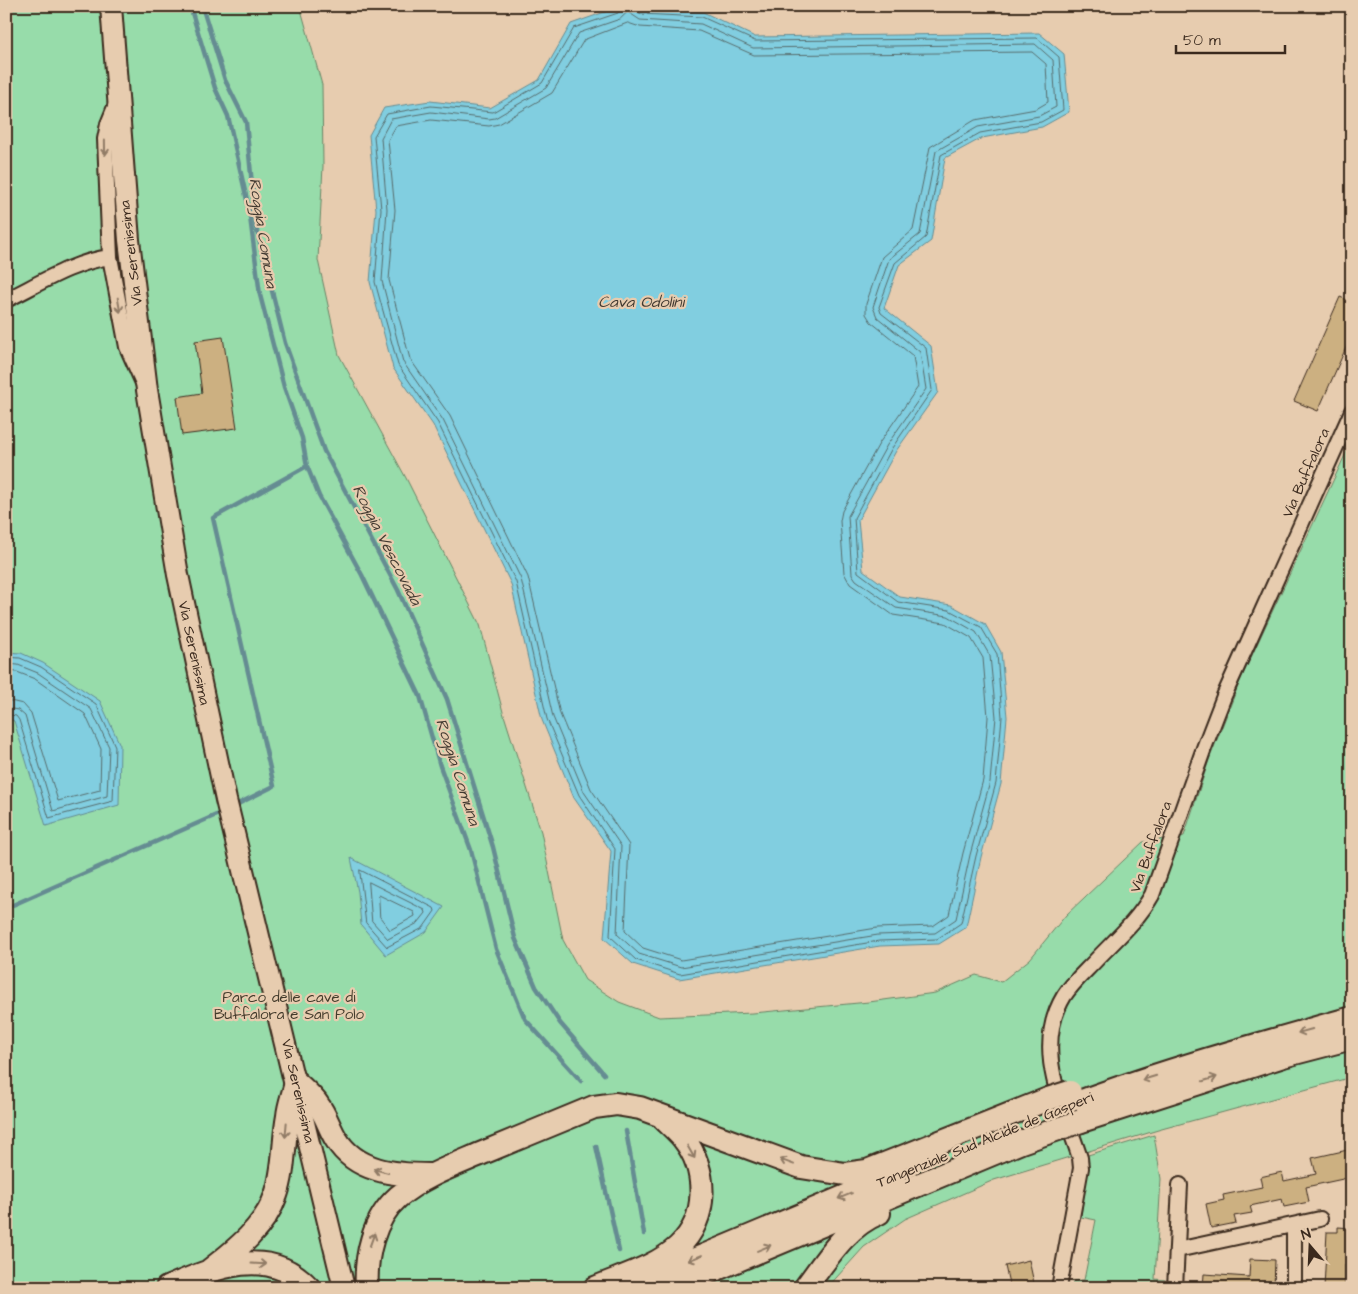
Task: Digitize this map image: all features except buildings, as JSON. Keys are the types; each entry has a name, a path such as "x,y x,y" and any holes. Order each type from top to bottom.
{"highway":[{"name":"Tangenziale Sud Alcide de Gasperi","path":"1075,1106 1111,1090 1352,1018"},
{"name":"Tangenziale Sud Alcide de Gasperi","path":"627,1288 1053,1113 1352,1038"},
{"path":"296,1082 319,1105 337,1141 354,1157 372,1169 394,1174 430,1176"},
{"path":"210,1270 237,1249 258,1226 276,1196 284,1156 288,1116 296,1082"},
{"path":"366,1288 370,1244 380,1220 397,1198 430,1176 594,1107 616,1104 640,1108 802,1167 845,1174 867,1171 1053,1113"},
{"name":"Tangenziale Sud Alcide de Gasperi","path":"671,1288 1021,1142 1053,1113"},
{"path":"595,1288 656,1262 678,1247 696,1222 702,1202 701,1177 695,1158 683,1138 659,1115"},
{"path":"805,1288 845,1235 856,1224 975,1173 1021,1142"},
{"path":"167,1288 210,1270 257,1262 282,1267 299,1276 309,1288"}],"main road":[{"name":"Via Serenissima","path":"111,6 129,240 147,390 178,575 200,682 344,1288"}],"street":[{"path":"117,101 108,124 105,139 110,257 127,347 131,361 147,390"},
{"path":"6,300 80,264 93,259 110,257"},
{"name":"Via Buffalora","path":"1059,1288 1081,1168 1080,1158 1051,1071 1049,1054 1053,1022 1066,994 1138,915 1152,895 1224,696 1352,411"},
{"path":"1175,1288 1180,1186"},
{"path":"1177,1250 1320,1219"},
{"path":"1294,1225 1294,1288"}],"green space":[{"name":"Parco delle cave di Buffalora e San Polo","path":"6,6 300,6 322,85 323,166 318,260 339,355 406,478 480,625 503,712 541,832 563,940 585,980 619,1002 659,1017 753,1013 869,1002 935,993 976,975 1001,982 1030,959 1066,915 1143,842 1184,836 1209,760 1240,681 1352,440 1352,1077 1158,1130 994,1180 905,1219 864,1247 827,1288 6,1288"},
{"path":"1154,1135 1161,1179 1155,1279 1165,1280 1165,1288 1072,1288 1073,1281 1084,1280 1096,1220 1081,1217 1088,1155"}],"water":[{"name":"Cava Odolini","path":"619,7 703,12 755,37 1039,33 1064,54 1069,112 1042,127 982,138 945,158 931,241 899,265 884,308 931,346 938,392 896,451 858,520 863,570 900,597 951,605 985,624 1001,652 1007,717 1001,784 981,857 966,927 939,944 880,946 679,979 633,964 604,938 611,851 574,798 542,720 511,584 433,425 393,368 370,282 376,210 369,135 384,108 430,101 490,108 539,80 571,24"},
{"path":"6,652 21,653 43,663 100,701 120,745 119,805 46,826 14,721 6,718"},
{"path":"351,858 444,907 426,932 386,955 361,925 358,892"}],"waterway":[{"name":"Roggia Comuna","path":"190,6 215,88 228,116 249,209 260,295 284,387 302,438 307,466 319,496 362,575 420,696 440,766 471,850 496,949 525,1019 581,1081"},
{"name":"Roggia Vescovada","path":"202,6 225,80 246,122 256,227 285,343 324,451 398,590 447,699 493,847 515,938 536,987 560,1023 604,1074"},
{"name":"Roggia Comuna","path":"232,807 274,786 213,518 307,466"},
{"name":"Roggia Comuna","path":"6,908 223,812"},
{"name":"Roggia Vescovada","path":"626,1131 644,1234"},
{"name":"Roggia Comuna","path":"596,1146 619,1251"}]}
